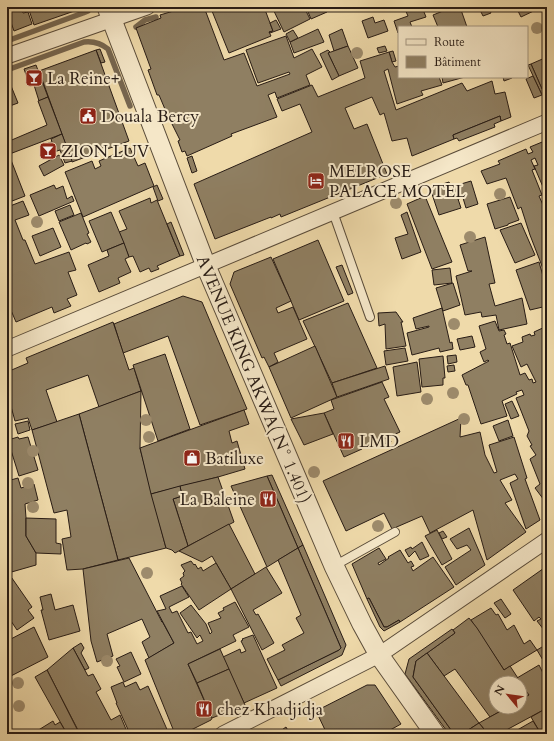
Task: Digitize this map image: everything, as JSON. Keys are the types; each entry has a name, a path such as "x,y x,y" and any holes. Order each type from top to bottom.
{"street":[{"path":"7,56 110,13 146,7"},
{"name":"AVENUE KING AKWA( N° 1.401)","path":"110,13 206,266 334,566 379,655 435,734"},
{"path":"7,349 547,122"},
{"path":"223,734 379,655 547,540"}],"lane":[{"path":"333,212 370,317"},
{"path":"334,566 395,532"}],"building":[{"path":"21,7 23,13 28,12 32,24 14,31 7,11"},
{"path":"28,7 86,7 34,25"},
{"path":"187,7 204,7 224,60 244,53 257,86 290,74 289,72 258,83 246,50 286,36 294,58 312,49 322,67 306,75 310,85 277,98 275,92 268,95 277,117 231,134 232,136 187,156 185,151 182,152 178,141 180,140 172,124 174,122 173,119 170,121 159,95 157,95 148,70 151,69 136,28 161,18 160,15"},
{"path":"222,7 264,7 273,31 269,32 271,36 229,53 212,11"},
{"path":"272,7 304,7 310,19 284,32"},
{"path":"306,7 325,7 327,12 311,19"},
{"path":"404,7 422,7 426,17 410,22 412,26 398,26 398,33 394,21 408,16"},
{"path":"453,7 460,7 467,26 438,26 433,15"},
{"path":"488,7 491,13 483,16 480,10"},
{"path":"490,7 500,7 492,11"},
{"path":"521,7 542,7 521,17 517,9"},
{"path":"373,17 375,23 384,20 388,31 368,38 362,21"},
{"path":"276,20 281,29 270,33 269,32 273,31 270,23"},
{"path":"318,29 324,42 294,53 290,42"},
{"path":"342,29 348,46 334,51 329,35"},
{"path":"293,30 298,38 290,42 286,34"},
{"path":"348,46 358,68 339,76 328,53"},
{"path":"385,46 387,51 379,53 377,48"},
{"path":"100,49 105,62 101,63 96,50"},
{"name":"Douala Bercy","path":"96,50 129,141 72,162 39,71"},
{"path":"328,50 339,76 332,80 320,54"},
{"path":"393,51 396,61 392,62 389,52"},
{"path":"389,52 395,67 398,66 398,78 439,78 442,85 421,91 423,95 397,104 388,69 384,71 396,110 462,83 467,91 492,81 495,94 505,92 511,117 501,121 500,116 453,135 454,139 412,156 407,138 392,141 384,113 380,115 372,97 345,108 354,129 367,124 387,174 281,217 280,214 271,217 215,239 194,184 312,132 300,104 282,111 277,99 312,85 318,97 365,78 360,61"},
{"path":"547,57 547,87 542,89 531,64"},
{"path":"531,64 542,89 547,87 547,93 542,95 528,65"},
{"name":"La Reine+","path":"36,65 48,97 39,101 34,85 30,86 24,69"},
{"path":"7,76 18,103 7,107"},
{"path":"533,76 542,95 534,98 526,79"},
{"path":"442,78 461,78 443,83"},
{"path":"503,78 512,78 504,81"},
{"path":"48,97 62,134 7,155 7,142 47,125 38,101"},
{"path":"7,108 10,117 7,118"},
{"path":"500,116 501,121 494,124 495,127 459,141 457,138 454,139 453,135"},
{"path":"62,134 72,161 65,163 60,150 51,153 48,143 52,142 51,139"},
{"path":"547,140 547,189 546,186 543,187 534,166 538,165 535,158 531,160 535,169 532,170 542,195 539,196 543,205 547,203 547,279 521,207 518,209 506,178 487,184 481,171 500,164 498,161 526,149 528,154 533,152 530,147"},
{"path":"130,148 138,166 145,163 154,186 83,217 65,172 92,161 95,169 101,166 99,161"},
{"path":"59,155 64,165 44,176 39,166"},
{"path":"192,156 197,171 192,173 187,158"},
{"path":"11,160 25,196 7,203 7,162"},
{"path":"471,181 478,204 466,208 463,198 458,199 461,208 439,215 430,188 449,182 451,187"},
{"path":"54,185 56,189 63,186 67,199 72,196 74,201 39,216 30,195"},
{"path":"157,185 163,199 158,201 153,187"},
{"path":"425,196 452,262 432,269 407,204"},
{"path":"510,197 519,220 495,229 487,204"},
{"path":"150,198 151,203 157,200 180,256 157,266 159,269 151,272 149,268 140,272 133,256 129,257 119,232 127,229 119,211"},
{"path":"23,201 29,215 15,220 35,264 69,252 76,270 68,272 77,295 67,299 71,306 54,313 52,307 16,322 7,301 7,204 8,203 10,206"},
{"path":"70,205 74,215 59,221 55,211"},
{"path":"111,212 124,243 102,252 89,221"},
{"path":"407,212 421,252 402,259 395,238 408,234 401,215"},
{"path":"81,213 91,242 71,250 59,222"},
{"path":"171,222 184,255 180,256 167,224"},
{"path":"521,223 535,255 515,263 500,230"},
{"path":"53,228 61,247 40,256 32,236"},
{"path":"485,237 495,283 489,284 495,306 522,298 527,324 499,330 496,315 482,317 481,312 465,315 456,276 472,271 468,271 460,245"},
{"path":"318,240 344,301 299,320 273,259"},
{"path":"124,243 129,257 125,259 131,272 118,278 120,283 99,292 88,265 109,256 107,250"},
{"path":"271,257 291,301 276,308 278,313 293,307 307,339 274,353 278,362 269,367 264,357 262,358 230,284 234,272"},
{"path":"539,262 545,283 547,282 547,306 530,310 516,270"},
{"path":"342,265 353,293 348,295 336,267"},
{"path":"450,268 452,283 434,285 432,270"},
{"path":"453,283 460,305 443,311 436,288"},
{"path":"183,296 202,302 247,409 200,425 168,336 123,353 114,324"},
{"path":"348,303 377,368 332,383 303,321"},
{"path":"7,306 10,315 7,317"},
{"path":"442,308 450,343 452,342 453,349 440,352 439,348 412,355 407,333 429,327 416,329 413,318"},
{"path":"396,312 403,322 401,322 406,346 386,349 385,324 379,326 378,313"},
{"path":"495,321 499,331 504,330 506,334 504,335 507,344 510,343 520,375 525,373 529,380 532,379 533,383 536,382 527,364 521,367 512,346 523,342 522,337 530,334 531,336 535,335 534,332 547,326 547,355 545,355 547,360 547,369 543,371 545,377 547,376 547,504 535,488 540,484 530,459 536,455 530,446 532,445 527,436 529,431 516,398 524,395 522,390 502,401 507,416 481,424 468,385 466,385 462,375 489,361 484,362 480,352 486,349 479,326"},
{"path":"113,322 129,370 134,368 141,391 99,407 88,375 46,390 57,422 32,430 28,418 15,421 7,392 7,372 28,363 26,358"},
{"path":"472,336 475,347 460,350 457,339"},
{"path":"315,346 337,397 291,418 269,367"},
{"path":"405,348 408,361 386,365 384,351"},
{"path":"165,354 190,429 158,441 133,365"},
{"path":"456,355 457,362 448,364 447,356"},
{"path":"443,356 445,378 443,378 443,385 422,387 419,359"},
{"path":"417,362 421,392 397,396 393,367"},
{"path":"454,365 455,371 448,372 447,366"},
{"path":"385,366 389,379 337,397 332,383"},
{"path":"382,382 389,397 384,399 400,432 373,444 373,442 361,447 362,449 344,457 324,413 334,409 331,400"},
{"path":"141,391 140,448 166,548 118,560 79,414"},
{"path":"512,401 519,416 511,419 505,404"},
{"name":"Batiluxe","path":"244,410 249,424 229,431 232,443 237,441 245,469 151,494 140,448"},
{"path":"324,413 333,434 304,445 291,419"},
{"path":"79,414 118,560 83,569 67,570 62,539 71,537 67,510 54,513 32,430"},
{"path":"461,418 460,437 480,432 485,455 494,473 497,472 489,445 514,437 527,478 525,479 540,520 526,529 510,483 518,479 515,474 500,480 512,500 505,503 526,532 487,560 473,510 430,533 422,516 392,529 384,513 346,531 323,481"},
{"path":"508,420 513,436 499,441 493,426"},
{"path":"28,421 30,430 18,434 15,424"},
{"path":"18,437 19,439 28,437 38,470 19,476 8,440"},
{"path":"389,437 391,442 381,445 380,441"},
{"path":"272,475 303,545 298,548 267,476"},
{"path":"267,476 298,548 267,567 231,486"},
{"path":"218,477 234,522 188,546 173,499 182,496 180,486"},
{"path":"18,478 21,488 34,484 38,500 25,504 26,536 36,553 36,565 8,573 7,496 11,495 7,481"},
{"path":"180,486 182,496 173,499 188,546 175,553 166,548 151,494"},
{"path":"26,518 56,519 56,543 61,544 61,554 36,553 26,536"},
{"path":"229,524 255,574 231,589 212,556 202,562 179,551"},
{"path":"469,528 485,565 456,585 445,567 471,550 467,545 457,549 450,539"},
{"path":"437,530 452,559 442,565 425,536"},
{"path":"443,531 447,537 442,539 439,533"},
{"path":"422,542 429,556 420,560 415,551 409,557 405,550 411,547 412,549"},
{"path":"303,545 346,645 342,655 281,686 278,680 341,648 298,548"},
{"path":"298,548 341,648 278,680 267,659 285,650 282,645 304,633 296,618 301,615 278,560"},
{"path":"379,548 386,559 378,563 379,565 389,558 388,557 400,550 408,563 411,561 414,566 411,567 413,571 433,557 454,587 400,622 399,620 387,627 384,627 369,598 367,599 352,564"},
{"path":"129,558 174,643 149,658 142,642 150,637 142,619 107,634 113,656 97,662 91,641 83,569"},
{"path":"191,561 198,569 201,567 203,571 216,563 231,589 199,610 181,584 180,579 184,576 183,573 185,571 181,565"},
{"path":"547,566 547,628 544,630 537,621 541,619 539,617 534,621 513,590"},
{"path":"266,567 282,593 253,610 256,615 258,614 274,643 262,650 231,589"},
{"path":"7,571 32,607 28,610 34,618 17,630 11,621 7,624"},
{"path":"182,586 189,597 169,607 172,613 177,611 188,633 191,632 197,644 203,641 200,635 197,638 180,613 191,605 206,624 210,634 212,632 208,623 221,618 218,613 224,610 223,608 235,602 249,627 233,635 236,641 188,664 212,718 211,720 183,734 175,734 145,660 174,643 157,611 166,609 160,596"},
{"path":"51,594 55,610 73,605 80,631 49,640 41,610 43,610 40,597"},
{"path":"369,598 384,627 387,627 399,620 400,622 384,631 380,627 367,599"},
{"path":"501,599 511,614 505,618 494,603"},
{"path":"491,608 496,615 498,614 507,630 514,625 524,644 530,640 537,650 504,670 471,620"},
{"path":"469,618 504,670 510,666 516,675 488,675 488,714 455,669 444,676 427,653 455,633 453,630"},
{"path":"34,627 48,657 7,678 7,641"},
{"path":"452,629 455,633 416,661 413,677 454,734 449,734 405,674 409,659"},
{"path":"253,635 277,688 244,703 223,657 240,649 241,653 246,651 241,641 243,640 242,639"},
{"path":"81,643 84,648 81,653 89,668 85,670 73,648"},
{"path":"547,644 547,667 537,650"},
{"path":"73,648 88,676 93,674 101,689 96,692 111,720 120,715 128,734 80,734 47,670"},
{"path":"220,649 229,669 197,683 188,664"},
{"path":"131,652 141,674 124,682 117,667 120,666 116,659"},
{"path":"427,653 479,723 462,734 454,734 413,677 416,661"},
{"path":"539,665 543,673 547,670 547,708 499,734 488,734 479,723 494,715 528,715 528,675 522,675"},
{"path":"229,669 245,705 212,718 197,683"},
{"path":"47,670 77,729 69,734 67,734 35,677"},
{"path":"123,682 125,687 136,682 140,690 148,686 169,734 130,734 116,703 111,687"},
{"path":"367,685 375,685 401,724 383,734 327,734 316,711"},
{"path":"547,708 547,734 541,734 531,717"},
{"path":"53,721 55,725 60,722 67,734 32,734"},
{"path":"533,721 541,734 512,733"},
{"path":"479,723 488,734 462,734"},
{"path":"286,727 290,734 276,734"},
{"path":"22,730 24,734 15,734"}],"waterway":[{"path":"7,41 88,11 90,7"},
{"path":"136,27 145,20 156,17"},
{"path":"7,70 84,42 97,43 108,49 130,106"}],"place":[{"name":"La Reine+","path":"34,78"},
{"name":"Douala Bercy","path":"88,116"},
{"name":"ZION LUV","path":"48,151"},
{"name":"MELROSE PALACE MOTEL","path":"316,181"},
{"name":"LMD","path":"346,441"},
{"name":"Batiluxe","path":"192,458"},
{"name":"La Baleine","path":"268,499"},
{"name":"chez Khadjidja","path":"204,709"}]}
